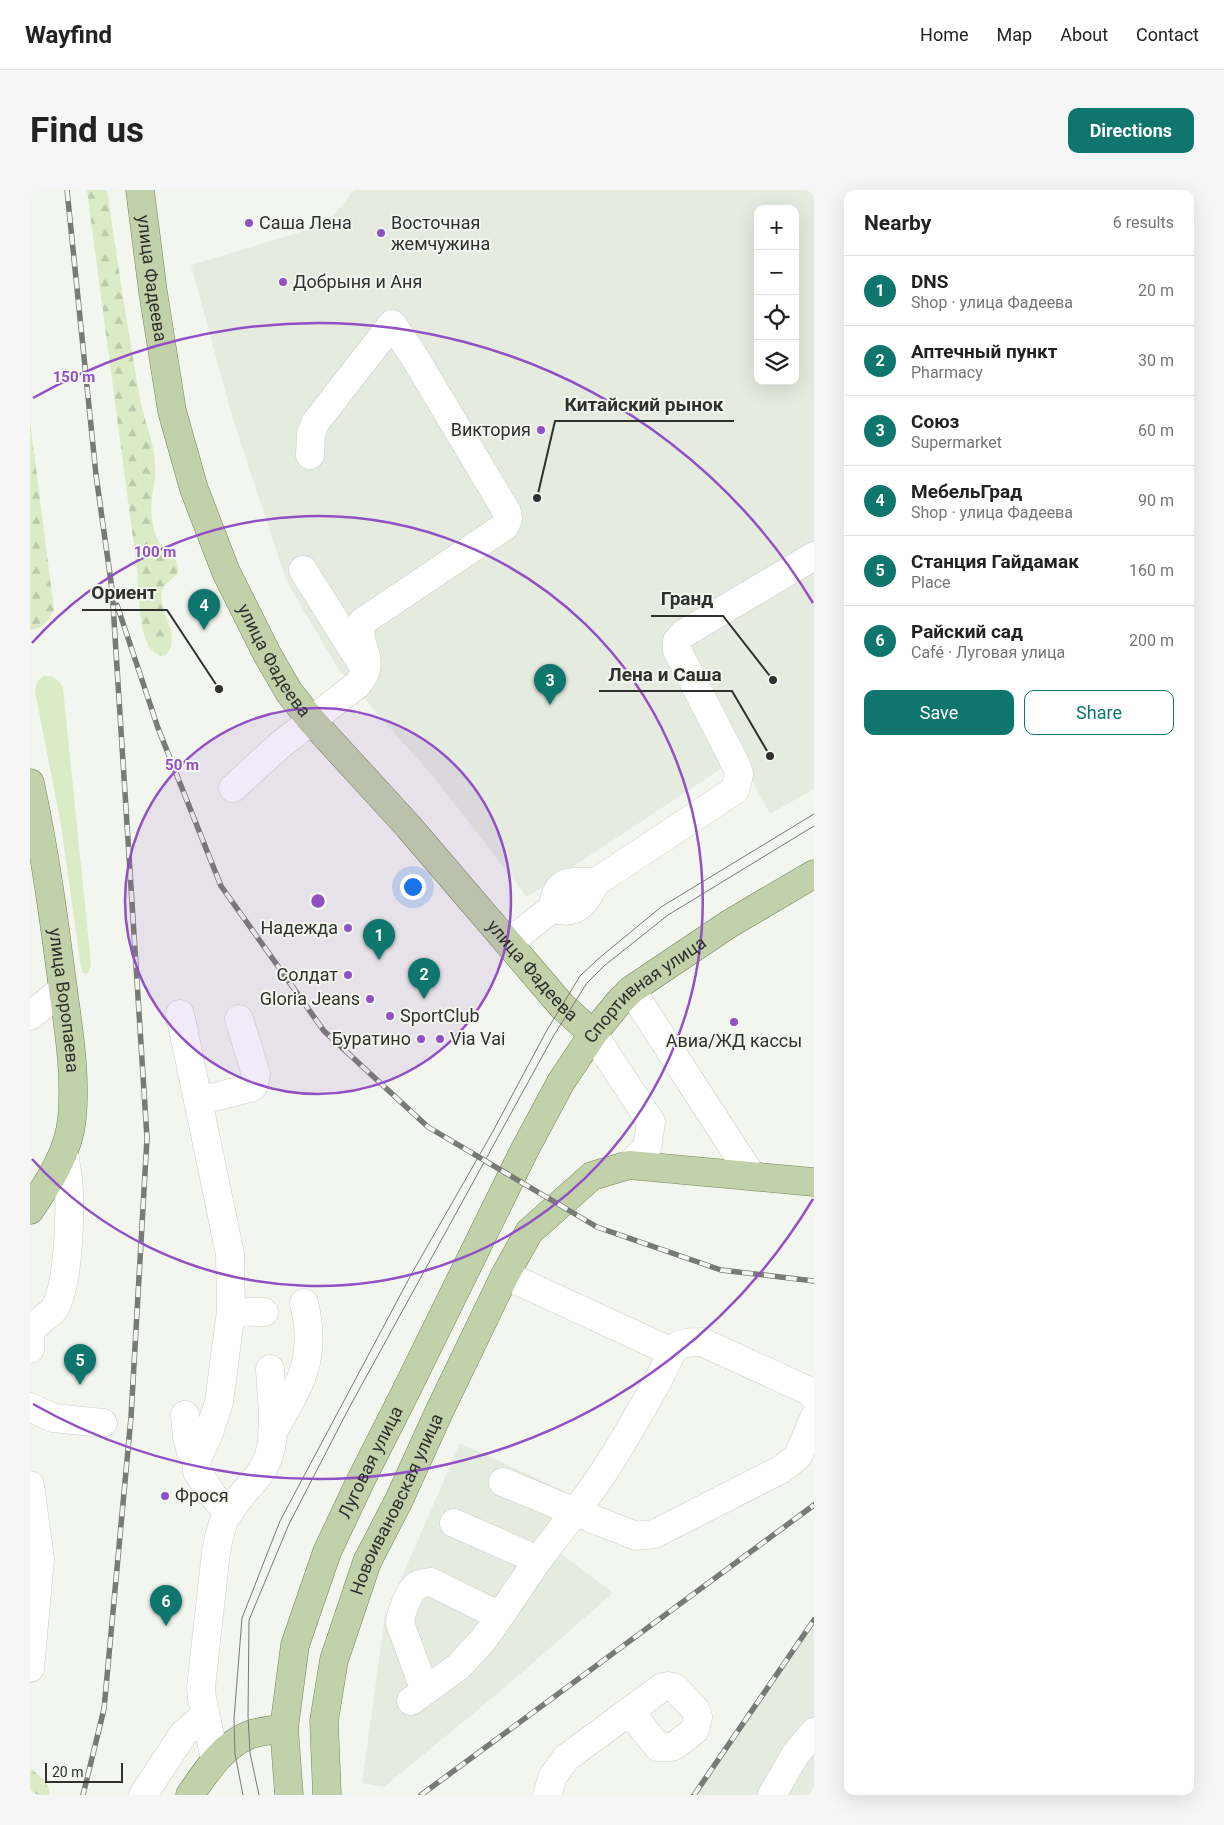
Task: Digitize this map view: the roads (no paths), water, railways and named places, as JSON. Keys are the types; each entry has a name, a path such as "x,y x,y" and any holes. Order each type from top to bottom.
{"main road":[{"name":"улица Фадеева","path":"140,190 153,292 172,411 194,489 226,572 267,654 289,692 311,720 408,826 562,1006 593,1034"},
{"name":"улица Воропаева","path":"30,783 42,842 55,924 73,1075 72,1119 64,1152 47,1186 30,1210"},
{"name":"Спортивная улица","path":"524,1150 561,1082 593,1034 631,990 729,924 814,874"},
{"name":"Луговая улица","path":"290,1795 284,1728 294,1645 327,1552 524,1150"},
{"path":"629,1165 814,1182"},
{"name":"Новоивановская улица","path":"327,1795 325,1712 334,1660 367,1562 399,1500 505,1275 529,1232 592,1176 629,1165"},
{"path":"190,1795 215,1759 249,1735 284,1728"}],"lane":[{"path":"233,788 311,720 358,684 366,671 366,658 359,631 362,622 505,526 508,519 507,512 412,353 392,324 315,423 311,434 310,455"},
{"path":"508,943 553,908 563,912 574,911 587,899 596,882 734,790 739,774 737,767 677,650 677,641 683,634 814,556"},
{"path":"302,570 366,671"},
{"path":"30,1016 63,989"},
{"path":"631,990 751,1175"},
{"path":"180,1014 230,1254 231,1311 219,1402 209,1433 196,1461"},
{"path":"198,1101 250,1088 254,1085 256,1074 239,1019"},
{"path":"593,1034 651,1122 647,1148 629,1165"},
{"path":"30,1349 31,1330 53,1310 61,1292 64,1277 69,1205 64,1152"},
{"path":"505,1275 672,1352"},
{"path":"272,1433 301,1382 305,1370 308,1347 308,1318 304,1303"},
{"path":"231,1311 264,1312"},
{"path":"500,1616 431,1582 421,1583 414,1587 400,1616 400,1623 418,1696 458,1667 483,1640 500,1616 538,1560 607,1470 664,1371 675,1348 684,1343 702,1342 811,1392 814,1397"},
{"path":"215,1759 206,1721 201,1687 216,1552 219,1535 228,1513 261,1470 269,1455 272,1433 270,1370"},
{"path":"30,1407 53,1418 103,1423"},
{"path":"185,1415 187,1438 196,1461 197,1471 202,1481 228,1513"},
{"path":"503,1482 636,1536 654,1534 782,1469 798,1456 814,1418"},
{"path":"30,1486 40,1559 30,1668"},
{"path":"454,1523 538,1560"},
{"path":"547,1795 553,1776 566,1758 626,1714"},
{"path":"143,1795 184,1733 194,1724 206,1721"},
{"path":"772,1795 796,1755 814,1732"}],"tram line":[{"path":"243,1795 235,1754 234,1719 242,1618 280,1521 412,1273 492,1133 547,1030 580,976 661,907 814,814"},
{"path":"259,1795 250,1753 248,1716 249,1620 289,1524 349,1408 554,1035 587,983 604,966 668,915 814,826"}],"railway":[{"path":"67,190 96,475 112,589 147,1138 131,1417 104,1709 83,1795"},
{"path":"117,605 158,728 221,886 324,1031 428,1127 597,1227 721,1270 814,1281"},
{"path":"421,1795 814,1505"},
{"path":"694,1795 814,1620"}],"place":[{"name":"Саша Лена","path":"249,223"},
{"name":"Восточная жемчужина","path":"381,233"},
{"name":"Добрыня и Аня","path":"283,282"},
{"name":"Виктория","path":"541,430"},
{"name":"Китайский рынок","path":"537,498"},
{"name":"МебельГрад","path":"204,630"},
{"name":"Гранд","path":"773,680"},
{"name":"Ориент","path":"219,689"},
{"name":"Союз","path":"550,705"},
{"name":"Лена и Саша","path":"770,756"},
{"name":"Надежда","path":"348,928"},
{"name":"DNS","path":"379,960"},
{"name":"Солдат","path":"348,975"},
{"name":"Gloria Jeans","path":"370,999"},
{"name":"Аптечный пункт","path":"424,999"},
{"name":"SportClub","path":"390,1016"},
{"name":"Авиа/ЖД кассы","path":"734,1022"},
{"name":"Буратино","path":"421,1039"},
{"name":"Via Vai","path":"440,1039"},
{"name":"Станция Гайдамак","path":"80,1385"},
{"name":"Фрося","path":"165,1496"},
{"name":"Райский сад","path":"166,1626"}]}
